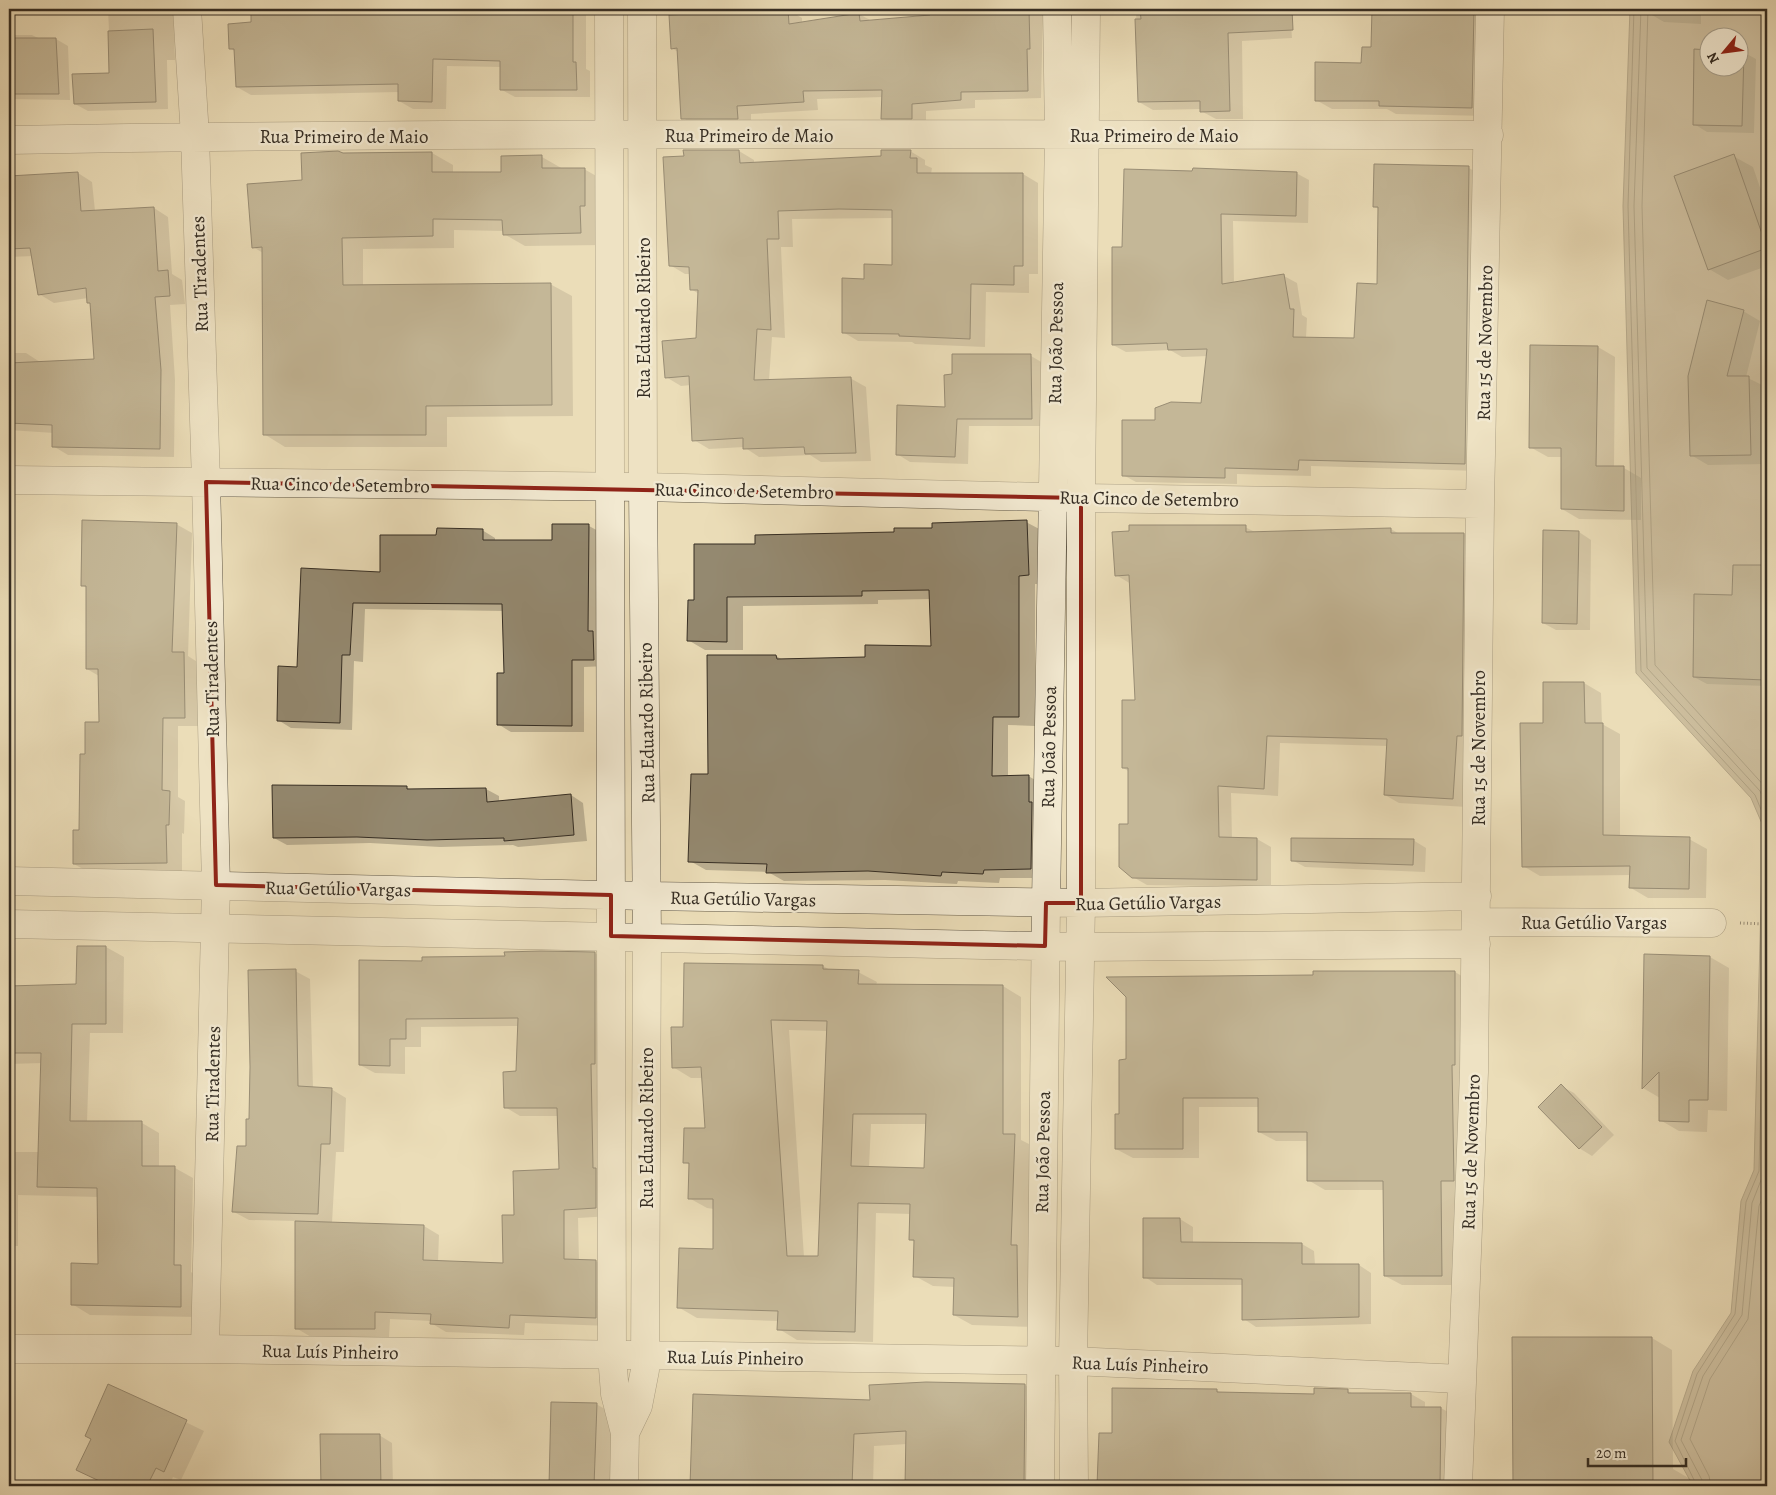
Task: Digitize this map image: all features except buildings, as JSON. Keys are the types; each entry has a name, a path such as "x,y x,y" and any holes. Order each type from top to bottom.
{"street":[{"name":"Rua Tiradentes","path":"187,9 195,136 216,885 206,1349"},
{"name":"Rua Eduardo Ribeiro","path":"609,9 612,1355 615,1394 625,1433 624,1486"},
{"name":"Rua Eduardo Ribeiro","path":"625,1433 638,1406 645,1370 648,896 643,488 644,135 642,9"},
{"name":"Rua João Pessoa","path":"1057,9 1072,135 1080,498 1081,947 1073,1361 1074,1486"},
{"name":"Rua João Pessoa","path":"1040,1486 1045,946 1052,496 1072,135 1086,9"},
{"name":"Rua 15 de Novembro","path":"1458,1486 1474,1072 1480,504 1489,135 1490,9"},
{"name":"Rua Primeiro de Maio","path":"9,140 195,136 610,134 1489,135"},
{"name":"Rua Cinco de Setembro","path":"9,480 643,488 1080,498 1480,504"},
{"name":"Rua Getúlio Vargas","path":"9,881 648,896 1081,903 1477,920 1712,923"},
{"name":"Rua Getúlio Vargas","path":"9,924 647,936 1081,947 1477,920"},
{"name":"Rua Luís Pinheiro","path":"9,1349 206,1349 1073,1361 1461,1379"}],"highlighted area":[{"path":"206,482 1081,498 1081,903 1046,903 1045,946 611,936 611,895 216,885"}],"water":[{"path":"1630,9 1767,9 1767,1486 1693,1486 1669,1442 1693,1371 1731,1313 1741,1201 1754,1170 1763,826 1751,798 1636,673 1623,206"}]}
